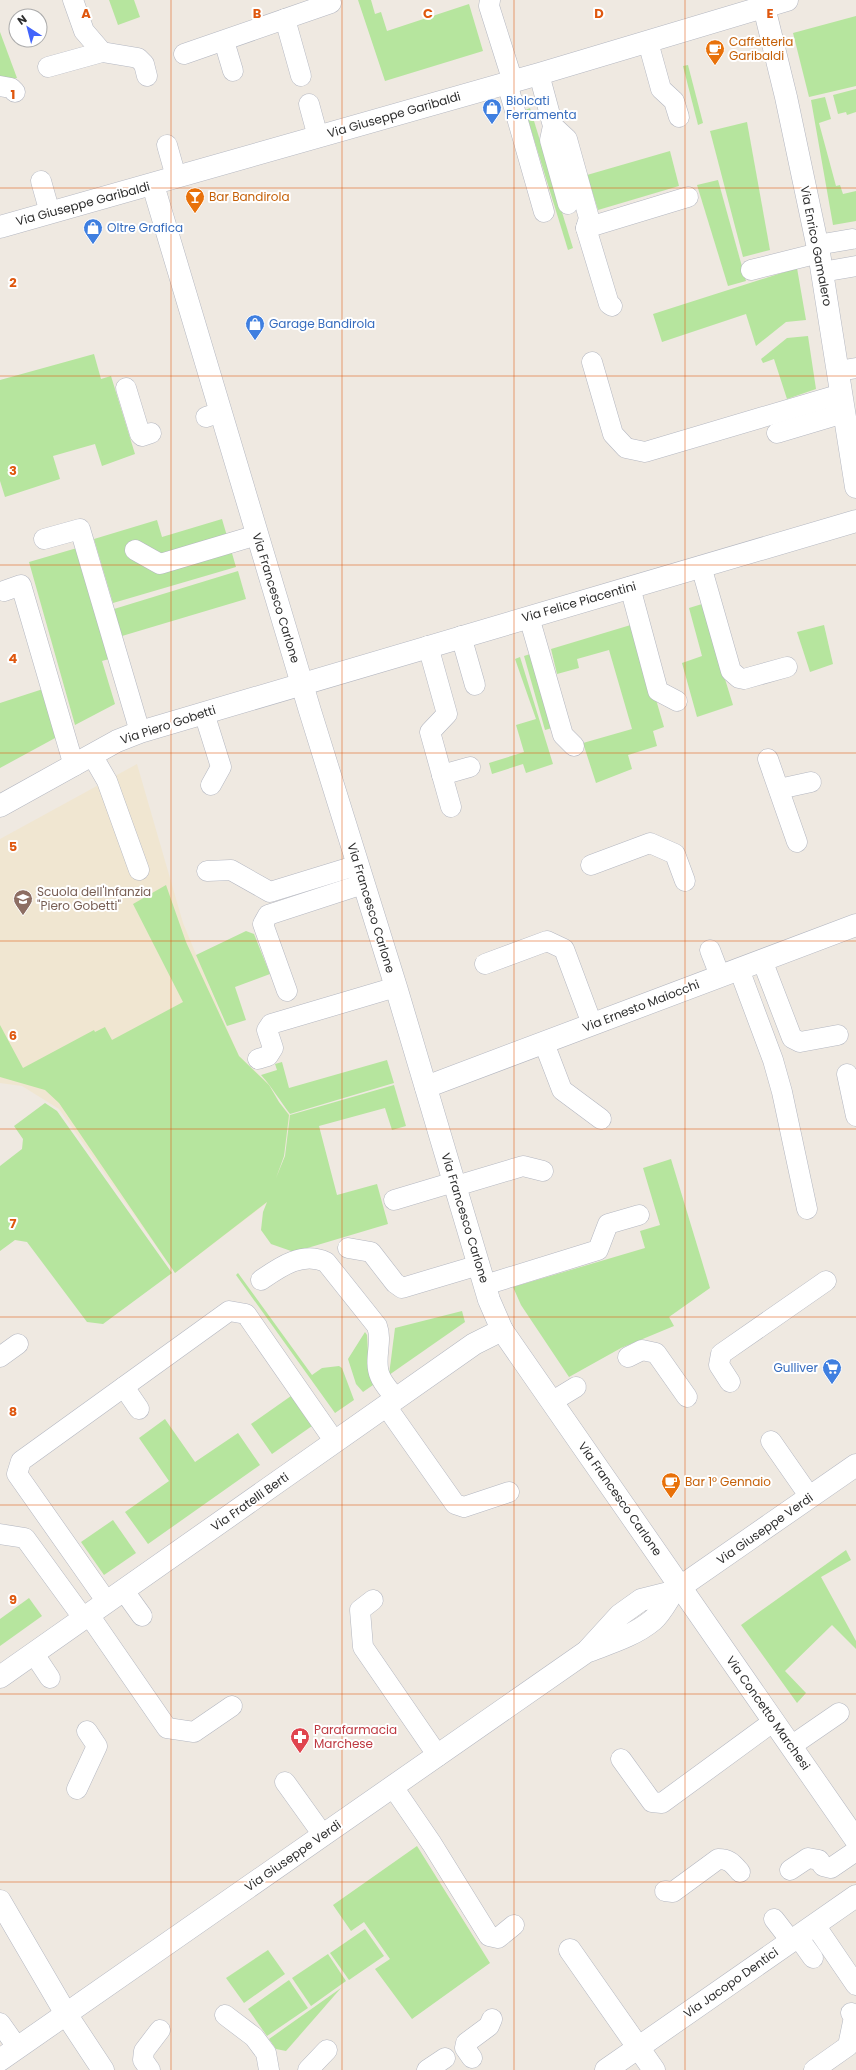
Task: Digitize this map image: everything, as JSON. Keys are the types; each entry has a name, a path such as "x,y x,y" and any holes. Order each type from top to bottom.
{"street":[{"name":"Via Giuseppe Garibaldi","path":"0,227 153,185 176,177 648,42 741,7 764,7 787,0"},
{"name":"Via Enrico Gamalero","path":"764,7 786,97 819,257 847,370 843,404 856,487"},
{"name":"Via Francesco Carlone","path":"153,185 213,415 257,535 396,987 485,1285 502,1330 553,1401 677,1590"},
{"name":"Via Felice Piacentini","path":"302,683 856,521"},
{"name":"Via Piero Gobetti","path":"0,806 118,741 140,732 302,683"},
{"name":"Via Ernesto Maiocchi","path":"426,1087 856,925"},
{"name":"Via Fratelli Berti","path":"0,1677 474,1344 502,1330"},
{"name":"Via Giuseppe Verdi","path":"9,2054 586,1652 620,1615 641,1600 677,1590 856,1465"},
{"name":"Via Concetto Marchesi","path":"677,1590 774,1721 856,1840"},
{"name":"Via Jacopo Dentici","path":"606,2070 856,1896"},
{"path":"0,1901 66,2014 103,2070"},
{"path":"570,1950 654,2070"}],"lane":[{"path":"73,0 84,31 102,52"},
{"path":"490,0 489,6 544,212"},
{"path":"184,54 331,3"},
{"path":"285,19 301,76"},
{"path":"224,41 233,71"},
{"path":"648,42 661,89 674,101 679,117"},
{"path":"48,67 102,52 138,58 144,64 147,76"},
{"path":"539,74 553,126 550,140 568,204"},
{"path":"309,104 318,137"},
{"path":"553,126 567,139 589,218 586,228 609,304 612,306"},
{"path":"167,145 176,177"},
{"path":"41,181 50,213"},
{"path":"586,228 688,197"},
{"path":"752,270 819,257 852,239"},
{"path":"819,257 856,266"},
{"path":"592,362 612,434 626,448 644,452 843,404"},
{"path":"126,388 140,434 142,436 151,433"},
{"path":"777,432 843,404"},
{"path":"44,539 80,529 140,732"},
{"path":"135,550 160,564 257,535"},
{"path":"702,566 731,671 739,678 744,679 787,667"},
{"path":"4,591 21,585 83,761 106,781 139,870"},
{"path":"630,587 658,691 677,701"},
{"path":"529,617 563,735 574,746"},
{"path":"461,636 474,685"},
{"path":"428,646 447,714 430,732 451,807"},
{"path":"204,713 220,767 211,785"},
{"path":"768,759 797,842"},
{"path":"442,775 470,767"},
{"path":"779,789 811,782"},
{"path":"591,865 650,843 675,854 685,881"},
{"path":"208,870 231,870 270,892 361,875"},
{"path":"287,991 263,924 268,915 361,875"},
{"path":"485,964 547,941 564,949 592,1024"},
{"path":"710,950 729,973 774,1067 807,1209"},
{"path":"762,960 792,1038 800,1042 838,1035"},
{"path":"258,1059 268,1056 273,1048 267,1030 271,1024 396,987"},
{"path":"544,1043 562,1090 601,1119"},
{"path":"847,1074 856,1116"},
{"path":"394,1200 523,1166 543,1171"},
{"path":"485,1285 598,1250 608,1224 639,1215"},
{"path":"348,1248 371,1252 395,1283 402,1288 479,1265"},
{"path":"261,1280 284,1264 302,1258 317,1257 326,1262 377,1326 379,1332 377,1364 380,1376 391,1403 455,1504 464,1507 509,1492"},
{"path":"730,1382 719,1365 721,1354 826,1281"},
{"path":"142,1616 115,1596 17,1474 21,1461 229,1311 246,1314 335,1442"},
{"path":"0,1357 18,1344"},
{"path":"628,1358 642,1350 656,1353 687,1397"},
{"path":"124,1387 139,1408"},
{"path":"553,1401 576,1387"},
{"path":"771,1441 810,1497"},
{"path":"0,1534 25,1538 86,1617 167,1728 194,1732 232,1706"},
{"path":"373,1600 360,1610 363,1647 438,1756"},
{"path":"34,1654 50,1678"},
{"path":"791,1746 839,1713"},
{"path":"621,1759 652,1802 662,1803 774,1721"},
{"path":"77,1789 97,1746 87,1731"},
{"path":"286,1782 323,1835"},
{"path":"393,1787 432,1844 489,1936 498,1938 514,1925"},
{"path":"790,1870 808,1858 819,1860 823,1866 831,1868 856,1851"},
{"path":"665,1891 673,1892 718,1859 725,1859 733,1862 740,1872"},
{"path":"774,1919 801,1934 856,1985"},
{"path":"801,1934 813,1958"},
{"path":"814,2070 848,2046 854,2017 851,2013"},
{"path":"225,2015 254,2037 266,2053 269,2070"},
{"path":"472,2058 465,2048 466,2043 489,2026 492,2019"},
{"path":"0,2023 9,2054"},
{"path":"150,2070 143,2060 144,2050 160,2030"},
{"path":"308,2070 327,2050"},
{"path":"427,2070 444,2058"}],"shaded area":[{"path":"137,764 183,923 228,1031 239,1056 269,1084 279,1102 290,1115 284,1156 268,1202 175,1273 59,1109 22,1086 0,1083 0,839"}],"green space":[{"path":"109,0 134,0 140,17 118,25"},
{"path":"358,0 371,0 375,14 381,12 387,31 469,4 483,51 385,81"},
{"path":"856,16 856,86 809,97 793,33"},
{"path":"0,32 17,78 5,81 0,80"},
{"path":"688,65 703,123 698,125 683,66"},
{"path":"856,89 856,112 847,115 846,112 838,114 833,95"},
{"path":"825,97 831,119 819,123 836,186 840,185 843,194 856,191 856,221 833,225 811,100"},
{"path":"530,108 573,248 568,250 525,110"},
{"path":"747,122 770,250 743,257 710,131"},
{"path":"670,151 679,186 598,210 587,175"},
{"path":"718,180 746,281 728,286 697,185"},
{"path":"797,268 806,320 786,322 756,346 746,314 662,342 653,314"},
{"path":"808,336 816,389 787,399 774,359 763,363 761,359 787,338"},
{"path":"94,354 101,379 111,376 135,454 102,466 95,444 53,456 60,479 5,497 0,481 0,380"},
{"path":"222,519 236,567 113,603 94,539 157,520 162,537"},
{"path":"77,548 109,659 102,661 115,704 75,725 29,562"},
{"path":"238,571 246,599 122,636 114,609"},
{"path":"702,604 733,705 697,717 682,663 702,656 689,608"},
{"path":"634,624 664,727 653,731 657,746 628,755 632,769 596,783 583,743 632,729 609,650 577,659 579,668 557,674 551,649"},
{"path":"824,625 833,664 810,672 797,632"},
{"path":"530,654 552,728 545,730 524,656"},
{"path":"520,657 553,764 526,773 523,764 492,774 489,763 524,752 516,725 536,719 515,659"},
{"path":"43,689 57,737 0,768 0,703"},
{"path":"166,885 186,942 239,1056 269,1085 289,1115 284,1156 276,1178 285,1156 290,1115 394,1085 406,1126 392,1130 385,1108 319,1126 337,1195 377,1184 388,1224 294,1252 271,1244 261,1230 263,1212 267,1202 175,1273 59,1103 45,1090 0,1077 0,1025 23,1068 94,1030 95,1032 105,1027 112,1040 183,1002 133,904"},
{"path":"246,931 254,934 270,974 235,987 246,1020 227,1026 196,955"},
{"path":"387,1060 394,1083 290,1114 261,1075 277,1070 275,1064 282,1062 289,1088"},
{"path":"45,1103 57,1111 172,1273 103,1324 87,1322 27,1242 15,1240 0,1251 0,1166 22,1149 23,1139 14,1126"},
{"path":"671,1159 710,1288 669,1317 674,1326 621,1348 569,1377 521,1305 513,1287 645,1248 640,1231 660,1225 643,1168"},
{"path":"238,1273 312,1375 322,1368 339,1366 342,1368 354,1400 335,1413 236,1275"},
{"path":"462,1311 465,1322 389,1375 395,1328"},
{"path":"365,1332 367,1335 369,1369 373,1385 363,1392 356,1384 348,1359"},
{"path":"291,1396 312,1426 272,1454 251,1424"},
{"path":"165,1419 195,1462 238,1433 260,1465 148,1544 125,1512 169,1481 139,1438"},
{"path":"113,1520 136,1553 104,1575 81,1542"},
{"path":"846,1550 851,1560 821,1577 856,1641 856,1649 832,1625 785,1671 806,1693 797,1703 741,1625"},
{"path":"29,1598 42,1616 0,1646 0,1619"},
{"path":"417,1846 490,1963 412,2019 375,1969 390,1959 364,1922 351,1931 333,1905"},
{"path":"365,1929 384,1956 349,1980 330,1953"},
{"path":"268,1950 285,1974 244,2003 226,1978"},
{"path":"328,1954 346,1981 311,2006 292,1978"},
{"path":"289,1980 308,2008 267,2036 248,2009"},
{"path":"341,1988 286,2051 276,2049 269,2039"}],"place":[{"name":"Caffetteria Garibaldi","path":"715,66"},
{"name":"Biolcati Ferramenta","path":"492,125"},
{"name":"Bar Bandirola","path":"195,214"},
{"name":"Oltre Grafica","path":"93,245"},
{"name":"Garage Bandirola","path":"255,341"},
{"name":"Scuola dell'Infanzia \"Piero Gobetti\"","path":"23,916"},
{"name":"Gulliver","path":"832,1385"},
{"name":"Bar 1° Gennaio","path":"671,1499"},
{"name":"Parafarmacia Marchese","path":"300,1754"}]}
